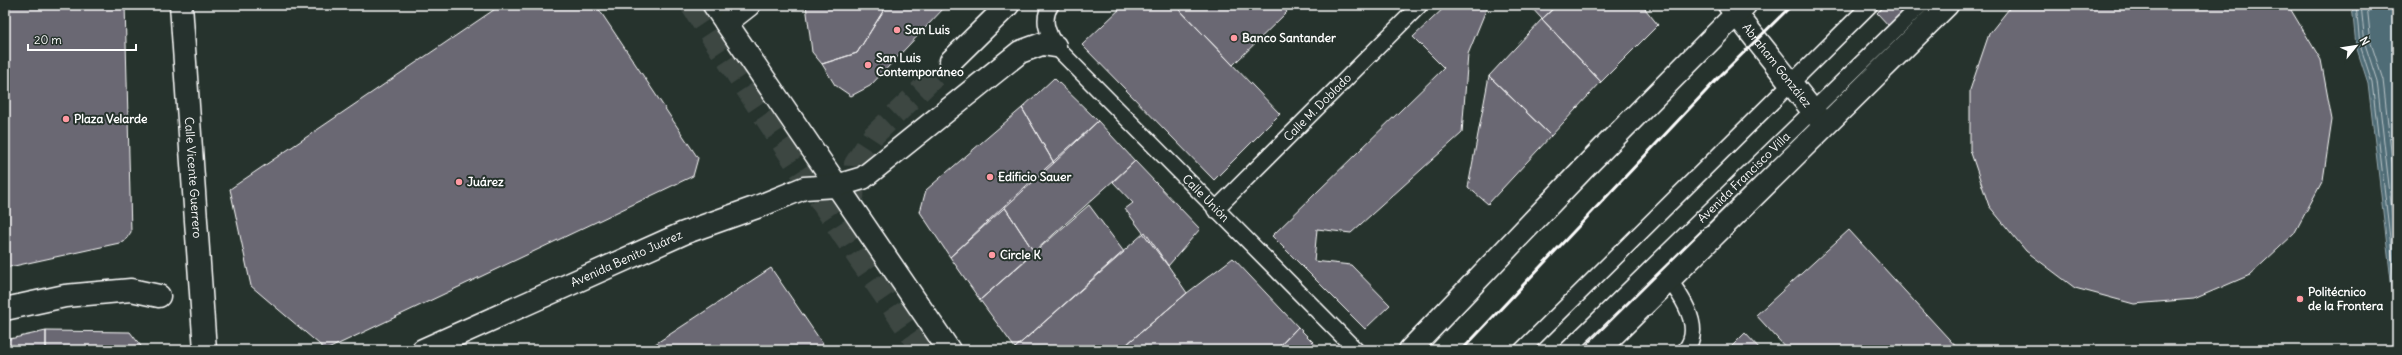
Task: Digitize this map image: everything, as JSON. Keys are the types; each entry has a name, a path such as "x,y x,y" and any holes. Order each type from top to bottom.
{"street":[{"name":"Calle Vicente Guerrero","path":"181,5 204,350"},
{"path":"714,5 949,350"},
{"path":"726,23 748,5"},
{"path":"951,61 1008,5"},
{"name":"Avenida Francisco Villa","path":"1598,350 1670,280 1818,118 1948,5"},
{"path":"1410,350 1737,8"},
{"name":"Abraham González","path":"1737,8 1790,84 1818,118"},
{"name":"Avenida Benito Juárez","path":"423,350 684,233 757,207 804,188 836,186 871,174 1020,52 1042,44 1055,46"},
{"path":"5,310 65,296 131,290 159,296"}],"lane":[{"name":"Calle Unión","path":"1051,5 1047,10 1045,28 1055,46 1215,210 1356,350"},
{"name":"Calle M. Doblado","path":"1215,210 1420,5"},
{"path":"1522,350 1870,5"},
{"name":"Avenida Francisco Villa","path":"1567,350 1818,118 1921,5"},
{"path":"1670,280 1684,300 1693,330 1685,350"}],"water":[{"path":"2352,5 2397,5 2397,313 2395,315 2368,83 2356,46"}],"building":[{"name":"Plaza Velarde","path":"5,5 125,5 131,232 124,242 5,268"},
{"name":"Juárez","path":"501,5 596,5 698,158 693,176 326,350 251,286 230,189"},
{"path":"806,5 887,5 857,53 822,64 812,52"},
{"name":"San Luis","path":"887,5 945,7 870,86 851,96 835,85 822,64 857,53"},
{"path":"1124,5 1175,5 1280,114 1214,180 1082,45"},
{"name":"Banco Santander","path":"1175,5 1281,5 1287,12 1233,65"},
{"path":"1447,5 1488,5 1468,54 1462,133 1351,233 1317,229 1314,261 1351,265 1390,305 1365,329 1272,236 1444,68 1413,37"},
{"path":"1529,5 1557,5 1542,19"},
{"path":"1557,5 1642,5 1658,25 1601,82 1542,19"},
{"path":"1885,5 1911,5 1889,26 1877,13"},
{"path":"2012,5 2288,5 2321,60 2332,120 2323,180 2294,234 2250,275 2194,299 2134,304 2075,288 2026,251 1989,206 1970,150 1970,90 1989,34"},
{"path":"1542,19 1601,82 1551,136 1489,76"},
{"path":"1489,76 1551,136 1488,204 1468,187"},
{"path":"1054,78 1098,121 1054,163 1022,108"},
{"name":"Edificio Sauer","path":"1022,108 1054,163 950,257 920,212 926,190"},
{"path":"1098,121 1135,161 1034,252 1004,206"},
{"path":"1135,161 1200,229 1168,266 1125,209 1133,203 1113,182"},
{"path":"1089,205 1124,252 1015,348 980,300"},
{"name":"Circle K","path":"1004,206 1034,252 980,300 950,257"},
{"path":"1849,230 1959,350 1788,350 1756,315"},
{"path":"1145,232 1187,293 1120,350 1017,350 1015,348"},
{"path":"1233,258 1298,327 1276,350 1120,350 1187,293"},
{"path":"771,268 827,350 646,350"},
{"path":"1298,327 1321,350 1276,350"},
{"path":"46,331 130,332 144,350 46,350"},
{"path":"46,331 46,350 5,350 5,340"},
{"path":"1745,333 1761,350 1728,350"}],"tunnel":[{"path":"691,5 857,256 922,350"},
{"path":"853,199 855,164 873,136 951,61"}],"railway":[{"path":"1462,350 1721,75 1792,5"}],"place":[{"name":"San Luis","path":"897,30"},
{"name":"Banco Santander","path":"1234,38"},
{"name":"San Luis Contemporáneo","path":"868,65"},
{"name":"Plaza Velarde","path":"66,119"},
{"name":"Edificio Sauer","path":"990,177"},
{"name":"Juárez","path":"459,182"},
{"name":"Circle K","path":"992,255"},
{"name":"Politécnico de la Frontera","path":"2300,299"}]}
